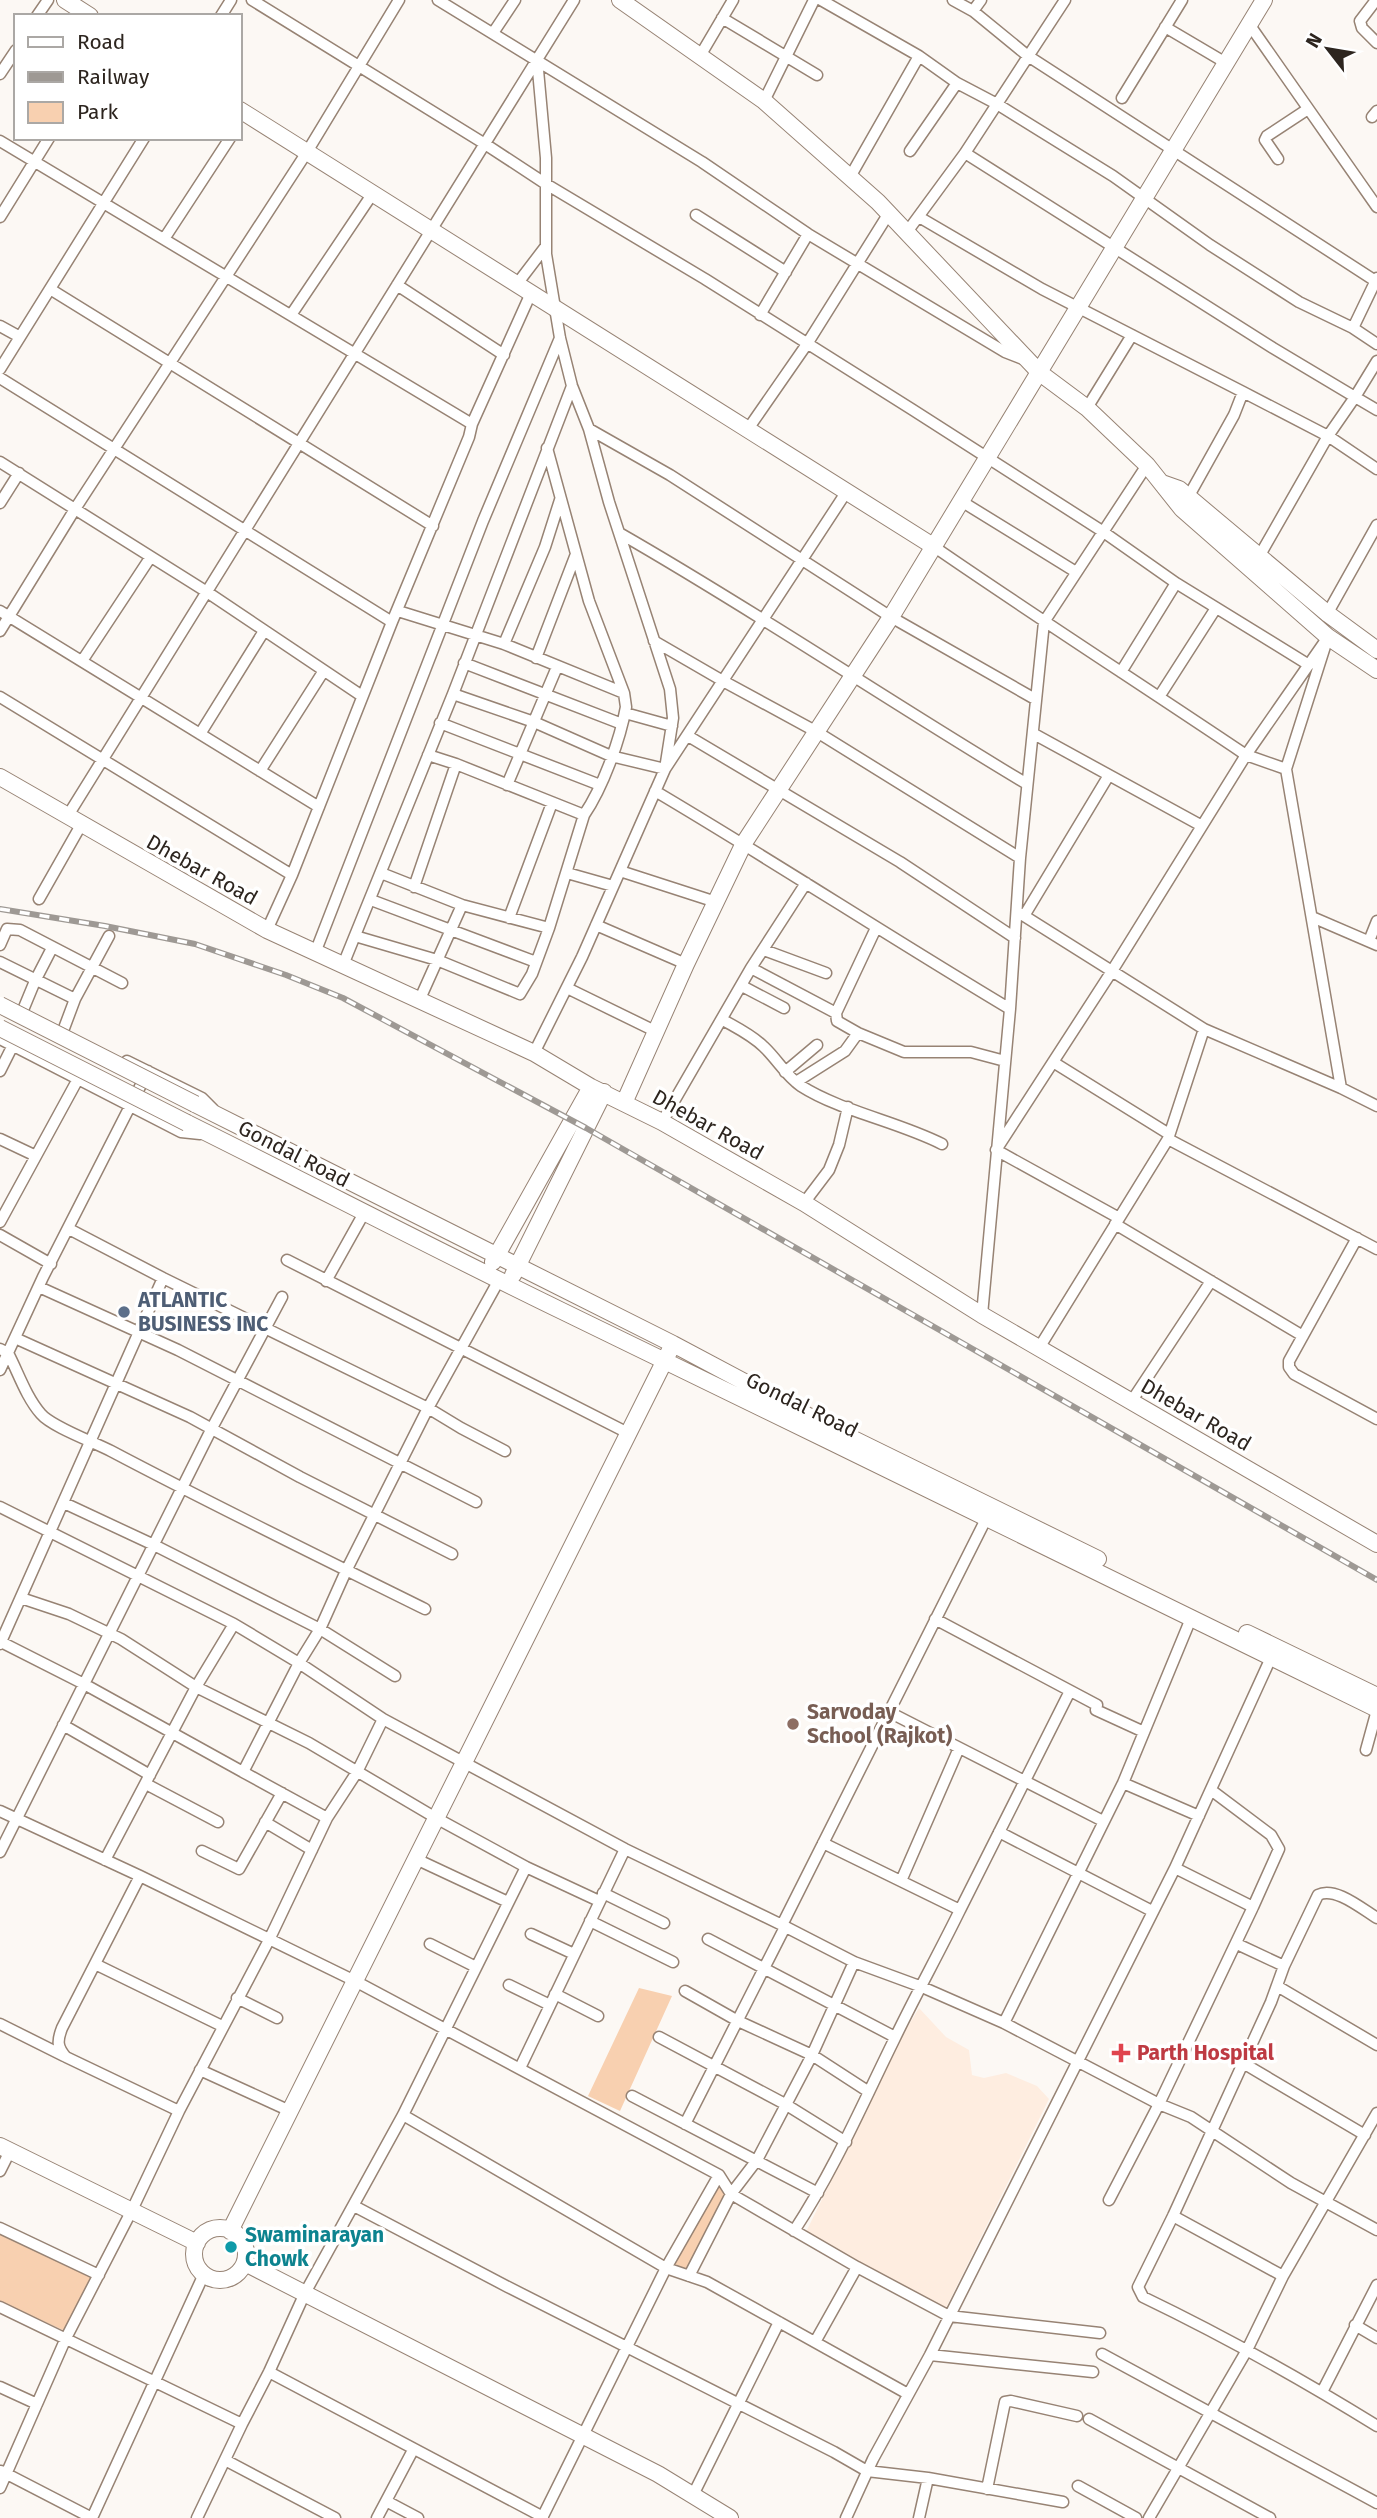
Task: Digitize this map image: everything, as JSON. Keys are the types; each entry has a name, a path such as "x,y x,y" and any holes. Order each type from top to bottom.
{"street":[{"path":"65,0 87,14"},
{"path":"252,0 988,457 1176,583 1309,665"},
{"path":"0,631 4,614 307,152 399,0"},
{"path":"438,0 702,162 808,234 1035,368"},
{"path":"493,33 515,0"},
{"path":"39,899 103,760 574,0"},
{"path":"620,0 764,101 850,177 907,232 1035,368 1087,408 1147,465 1168,495 1185,503 1377,670"},
{"path":"700,55 733,0"},
{"path":"764,101 814,0"},
{"path":"821,0 919,56 957,83 997,104 1145,198 1210,245 1299,302 1353,328 1377,344"},
{"path":"953,0 973,11 1028,56 1377,280 1353,328"},
{"path":"973,11 981,0"},
{"path":"907,232 965,153 1065,0"},
{"path":"1122,98 1182,0"},
{"path":"624,1103 744,843 855,676 988,457 1035,368 1079,308 1264,0"},
{"path":"1376,0 1360,21 1377,43"},
{"path":"722,18 817,75"},
{"path":"1249,24 1377,207"},
{"path":"1165,27 1226,63"},
{"path":"0,74 14,53"},
{"path":"850,177 919,56"},
{"path":"537,59 546,158 546,246 560,338 572,386 589,429 609,502 673,703 665,769"},
{"path":"910,151 957,83"},
{"path":"1278,159 1265,141 1267,136 1308,109"},
{"path":"242,116 307,152 847,491 1246,755 1286,769"},
{"path":"0,217 48,140"},
{"path":"0,369 143,140"},
{"path":"164,239 229,140"},
{"path":"0,141 472,424"},
{"path":"965,153 1273,348 1377,410"},
{"path":"291,315 373,193"},
{"path":"748,429 807,344 889,214"},
{"path":"696,215 786,272"},
{"path":"919,217 1079,308 1328,436 1377,469"},
{"path":"760,315 808,234"},
{"path":"267,930 292,875 472,424 504,355 524,288 546,246"},
{"path":"397,285 504,355"},
{"path":"50,289 433,526"},
{"path":"0,326 20,337"},
{"path":"1087,408 1132,335"},
{"path":"315,953 483,521 560,338"},
{"path":"1255,563 1328,436 1377,361"},
{"path":"0,378 392,622"},
{"path":"343,965 453,694 572,386"},
{"path":"1185,503 1234,415 1243,392"},
{"path":"589,429 659,469 891,617 1035,699"},
{"path":"355,936 437,960 520,993 536,962 568,873 584,815 600,785 624,718 624,693 589,601 547,448"},
{"path":"0,462 207,592 362,696"},
{"path":"982,1315 1015,938 1021,914 1020,858 1044,622 1147,465"},
{"path":"0,503 19,473"},
{"path":"534,1054 596,925 665,769 847,491"},
{"path":"504,644 545,547 561,499"},
{"path":"961,501 1076,572"},
{"path":"996,1150 1112,971 1246,755 1309,665 1325,626 1377,525"},
{"path":"621,534 855,676 1027,785"},
{"path":"536,658 576,554"},
{"path":"82,661 150,558"},
{"path":"1121,672 1176,583"},
{"path":"1158,696 1216,608"},
{"path":"398,611 504,644 624,693"},
{"path":"4,614 319,807"},
{"path":"1325,626 1377,650"},
{"path":"1325,626 1286,769 1342,1088"},
{"path":"200,734 264,631"},
{"path":"654,641 817,732 1020,858"},
{"path":"464,663 624,718 672,726"},
{"path":"507,785 557,667"},
{"path":"260,771 323,671"},
{"path":"453,694 534,722 611,756 665,769"},
{"path":"0,697 292,875"},
{"path":"440,723 600,785"},
{"path":"1034,734 1202,826"},
{"path":"688,736 900,862 1015,938"},
{"path":"428,755 584,815"},
{"path":"414,887 456,764"},
{"path":"1021,914 1109,775"},
{"name":"Dhebar Road","path":"0,778 267,930 534,1054 662,1122 804,1203 982,1315 1377,1544"},
{"path":"655,791 744,843 876,928 1010,1009"},
{"path":"509,918 552,803"},
{"path":"620,871 716,902"},
{"path":"381,873 462,905 549,928"},
{"path":"568,873 613,886"},
{"path":"662,1122 751,968 806,883"},
{"path":"371,900 536,962"},
{"path":"419,1001 462,905"},
{"path":"1021,914 1204,1029 1342,1088 1377,1106"},
{"path":"1312,917 1373,943 1377,920"},
{"path":"596,925 686,964"},
{"path":"876,928 836,1013 837,1021 858,1034 904,1052 971,1052 1005,1061"},
{"path":"0,944 7,929 20,930 122,983"},
{"path":"63,1031 75,999 109,936"},
{"path":"23,1010 52,948"},
{"path":"764,950 826,973"},
{"path":"0,962 75,999"},
{"path":"751,968 836,1013"},
{"path":"742,986 784,1008"},
{"path":"567,988 657,1032"},
{"path":"0,997 63,1031 202,1098 220,1116"},
{"name":"Gondal Road","path":"0,1005 673,1344 831,1428 1274,1652 1377,1709"},
{"path":"723,1020 757,1041 803,1088 898,1124 942,1144"},
{"name":"Gondal Road","path":"0,1028 364,1213 986,1519 1192,1616 1377,1696"},
{"path":"1039,1348 1168,1137 1204,1029"},
{"path":"796,1082 845,1051 858,1034"},
{"path":"0,1038 181,1132 210,1135"},
{"path":"0,1071 13,1045"},
{"path":"785,1072 817,1045"},
{"path":"1053,1062 1168,1137 1377,1249"},
{"path":"0,1370 4,1351 15,1338 148,1071"},
{"path":"0,1222 78,1079"},
{"path":"499,1280 496,1255 597,1089"},
{"path":"243,1772 299,1663 320,1629 346,1570 428,1408 499,1280 517,1266 597,1089"},
{"path":"804,1203 829,1170 839,1145 848,1107"},
{"path":"0,1139 36,1156"},
{"path":"996,1150 1303,1336"},
{"path":"326,1281 364,1213"},
{"path":"69,1229 428,1408 505,1451"},
{"path":"0,1235 51,1264"},
{"path":"1357,1238 1289,1361 1289,1367 1294,1374 1377,1419"},
{"path":"287,1260 628,1433"},
{"path":"163,1278 1,1643 84,1684 327,1818"},
{"path":"1131,1402 1211,1281"},
{"path":"39,1287 140,1332 476,1502"},
{"path":"0,1852 212,1428 282,1297"},
{"path":"15,1338 212,1428 375,1516 452,1554"},
{"path":"230,2231 673,1344"},
{"path":"4,1351 41,1414 49,1422 91,1440 182,1489 425,1609"},
{"path":"64,1503 320,1629 395,1676"},
{"path":"0,1507 234,1624 383,1719 625,1849 854,1962 922,1987 1004,2023 1159,2104 1191,2117 1326,2203 1377,2230"},
{"path":"685,2124 986,1519"},
{"path":"21,1598 69,1614 121,1639 195,1687 309,1743 436,1818 526,1867 664,1923"},
{"path":"1004,2023 1123,1783 1192,1616"},
{"path":"935,1619 1097,1705 1096,1710 1144,1732"},
{"path":"104,1860 195,1687 234,1624"},
{"path":"846,2518 867,2471 930,2355 1175,1868 1274,1652"},
{"path":"794,2231 846,2142 895,2037 1070,1691"},
{"path":"1366,1750 1377,1709"},
{"path":"888,1712 1103,1821"},
{"path":"0,2488 3,2472 66,2338 179,2111 269,1940 327,1818 356,1772 383,1719"},
{"path":"63,1725 218,1822"},
{"path":"901,1881 959,1748"},
{"path":"1123,1783 1199,1815"},
{"path":"1109,2200 1237,1944 1279,1849 1271,1835 1210,1790"},
{"path":"202,1851 239,1868 282,1793"},
{"path":"0,1811 355,1981 520,2068 719,2175 731,2194 856,2267 949,2316 1100,2333"},
{"path":"265,1822 312,1850"},
{"path":"999,1832 1152,1911"},
{"path":"823,1843 960,1910"},
{"path":"520,2068 625,1849"},
{"path":"416,1859 508,1902"},
{"path":"197,2518 269,2372 304,2293 403,2115 526,1867"},
{"path":"1175,1868 1253,1907"},
{"path":"66,2057 59,2049 58,2040 140,1876"},
{"path":"1377,1918 1332,1892 1318,1895 1173,2216 1138,2283 1143,2297 1247,2350 1377,2426"},
{"path":"590,1921 673,1962"},
{"path":"531,1934 574,1954"},
{"path":"708,1940 895,2037"},
{"path":"430,1944 475,1967"},
{"path":"1237,1944 1284,1966"},
{"path":"689,2276 731,2194 757,2160 812,2055 854,1962"},
{"path":"95,1964 222,2026"},
{"path":"509,1985 550,2005"},
{"path":"1278,1986 1377,2045"},
{"path":"685,1991 738,2021 812,2055 869,2092"},
{"path":"555,1994 598,2016"},
{"path":"237,1998 277,2018"},
{"path":"0,2024 179,2111"},
{"path":"659,2037 785,2104 846,2142"},
{"path":"1243,2063 1365,2135"},
{"path":"200,2070 290,2111"},
{"path":"632,2096 818,2193"},
{"path":"1149,2518 1247,2350 1283,2276 1377,2113"},
{"path":"403,2115 666,2268 707,2282 908,2393"},
{"path":"0,2171 5,2149 197,2243"},
{"path":"269,2372 542,2518 666,2268 719,2175"},
{"path":"354,2206 867,2471 928,2478 1063,2502"},
{"path":"1173,2216 1283,2276"},
{"path":"0,2228 99,2276"},
{"path":"215,2229 230,2231 243,2242 245,2263 231,2278 212,2279 204,2274 195,2260 197,2243 205,2234 215,2229"},
{"path":"245,2263 658,2474 730,2518"},
{"path":"815,2342 856,2267"},
{"path":"3,2472 92,2518 204,2274"},
{"path":"1322,2392 1377,2285"},
{"path":"0,2307 242,2424"},
{"path":"693,2495 779,2322"},
{"path":"1354,2326 1377,2337"},
{"path":"1102,2354 1377,2503"},
{"path":"930,2355 1093,2372"},
{"path":"0,2386 37,2404"},
{"path":"988,2489 1005,2402 1011,2401 1077,2416"},
{"path":"1088,2419 1270,2518"},
{"path":"377,2518 413,2450"},
{"path":"225,2460 335,2518"},
{"path":"919,2518 928,2478"},
{"path":"1078,2486 1136,2518"},
{"path":"386,2501 418,2518"}],"shaded area":[{"path":"919,2008 946,2037 969,2050 972,2075 984,2078 1006,2073 1037,2086 1049,2099 946,2308 805,2234 902,2036"}],"green space":[{"path":"639,1988 672,1996 620,2111 588,2096"},
{"path":"716,2181 731,2194 689,2276 670,2261"},
{"path":"0,2233 94,2277 65,2331 0,2302"}],"railway":[{"path":"0,909 195,944 343,998 586,1128 1377,1580"}],"place":[{"name":"ATLANTIC BUSINESS INC","path":"124,1312"},
{"name":"Sarvoday School (Rajkot)","path":"793,1724"},
{"name":"Parth Hospital","path":"1121,2053"},
{"name":"Swaminarayan Chowk","path":"231,2247"}]}
